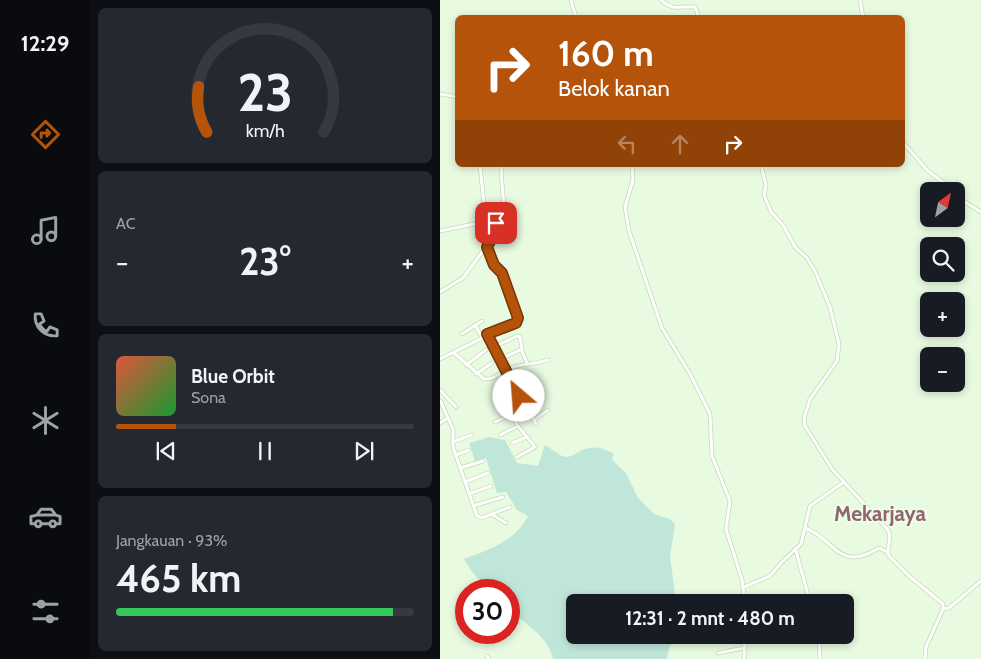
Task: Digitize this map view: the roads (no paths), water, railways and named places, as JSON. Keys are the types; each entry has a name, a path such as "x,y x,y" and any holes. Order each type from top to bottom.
{"street":[{"path":"571,0 575,15"},
{"path":"661,0 671,7 681,9 695,7 698,15"},
{"path":"860,0 862,15"},
{"path":"440,94 455,96"},
{"path":"905,144 927,170 942,182"},
{"path":"480,167 484,222 489,241"},
{"path":"440,292 463,278 487,247 494,234 497,218 504,206 502,167"},
{"path":"632,167 633,180 625,207 629,231 662,328 690,374 710,414 712,456 730,501 726,529 744,594"},
{"path":"762,167 766,185 764,195 771,212 783,225 795,247 814,267 830,307 839,344 840,355 813,394 804,420 807,430 824,458 888,530 891,542 887,552"},
{"path":"965,202 981,212"},
{"path":"440,231 484,222"},
{"path":"440,358 454,353 487,334 516,323 518,318 502,273 494,265 487,247"},
{"path":"462,334 482,321"},
{"path":"475,325 482,337"},
{"path":"487,334 519,396 535,422 548,410"},
{"path":"494,347 518,336 523,345 521,349 527,363"},
{"path":"500,359 521,349"},
{"path":"466,365 486,350"},
{"path":"454,353 481,378 492,379 506,370 527,363 536,364 548,360"},
{"path":"476,374 492,363"},
{"path":"440,390 456,407"},
{"path":"496,406 532,390"},
{"path":"440,400 453,429 452,442 464,482 478,517 510,507"},
{"path":"527,409 539,400"},
{"path":"444,406 451,401"},
{"path":"506,402 518,426 536,447 517,456"},
{"path":"495,422 512,414"},
{"path":"440,423 448,418"},
{"path":"500,435 518,426"},
{"path":"452,442 472,435"},
{"path":"512,443 527,437"},
{"path":"456,455 469,450"},
{"path":"460,468 483,461"},
{"path":"464,482 488,474"},
{"path":"744,587 770,576 780,563 796,551 802,542 810,506 844,482"},
{"path":"469,494 491,486"},
{"path":"473,506 503,496"},
{"path":"491,514 506,523"},
{"path":"805,528 832,548 854,558 864,557 879,548 887,552 903,571 943,604 943,609 926,647 926,659"},
{"path":"796,551 808,594"},
{"path":"943,609 956,603 981,581"},
{"path":"744,644 744,659"},
{"path":"819,644 820,659"},
{"path":"718,653 744,648"}],"district":[{"name":"Mekarjaya","path":"880,513"}]}
